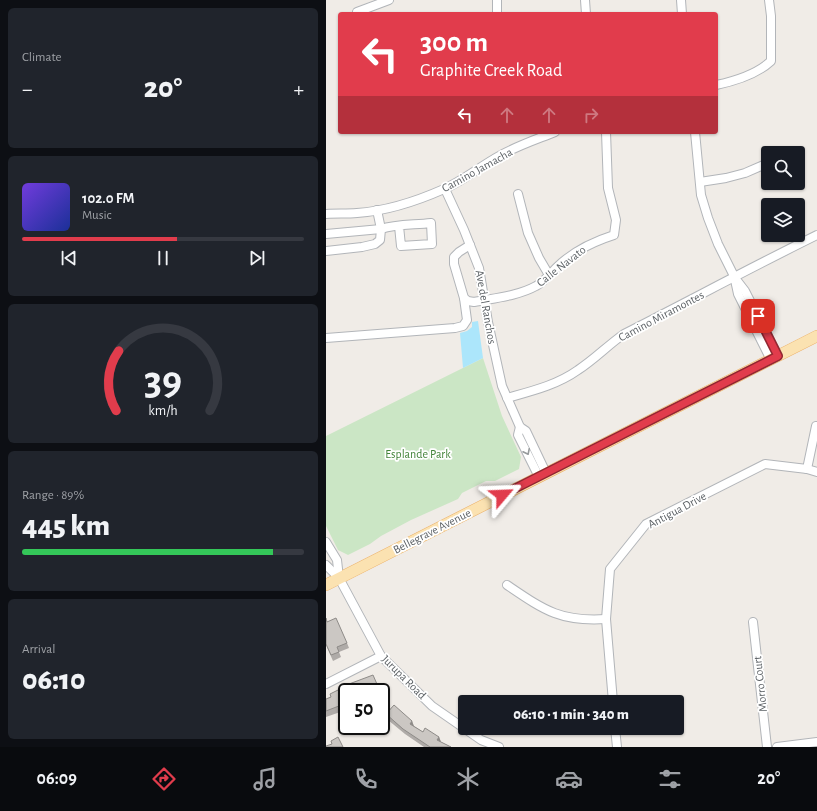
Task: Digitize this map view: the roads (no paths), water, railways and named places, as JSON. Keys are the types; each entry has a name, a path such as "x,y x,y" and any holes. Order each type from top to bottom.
{"main road":[{"name":"Bellegrave Avenue","path":"326,585 817,336"}],"street":[{"path":"357,12 390,0"},
{"path":"497,0 497,12"},
{"path":"585,0 586,12"},
{"path":"681,0 682,12"},
{"path":"718,84 732,81 764,67 771,61 771,16 769,0"},
{"name":"Camino Jamacha","path":"326,214 357,213 410,202 445,189 470,175 495,158 550,134"},
{"name":"Calle Navato","path":"464,298 468,301 474,302 520,292 537,286 556,267 576,252 593,242 614,235 616,220 608,188 606,134"},
{"path":"695,134 701,195 708,218 718,244 735,278 744,291 775,358"},
{"path":"700,182 726,178 745,173 761,166"},
{"name":"Ave del Ranchos","path":"445,189 480,268 484,300 502,386 520,428 518,435 542,475"},
{"path":"518,194 530,240 549,275"},
{"path":"326,251 362,247 375,244 380,240 381,230 377,210"},
{"path":"326,234 381,230 387,227 431,223 432,244 401,246 399,226"},
{"name":"Camino Miramontes","path":"507,398 539,389 558,381 577,371 596,357 608,345 624,334 817,235"},
{"path":"326,338 455,328 464,326 467,320 464,298 454,264 454,257 470,244"},
{"path":"807,469 816,426"},
{"name":"Antigua Drive","path":"612,695 606,619 610,569 646,524 766,464 807,469 817,472"},
{"path":"326,542 337,560 339,578"},
{"path":"326,564 339,578"},
{"name":"Jurupa Road","path":"339,578 382,656 432,706 481,740 499,747"},
{"path":"507,585 541,607 554,613 570,618 606,619"},
{"name":"Morro Court","path":"753,622 767,747"},
{"path":"326,684 382,656"},
{"path":"616,735 617,747"},
{"path":"777,747 817,742"}],"water":[{"path":"478,321 483,358 463,368 460,333 467,331 472,327 472,322"}],"park label":[{"name":"Esplande Park","path":"418,454"}]}
